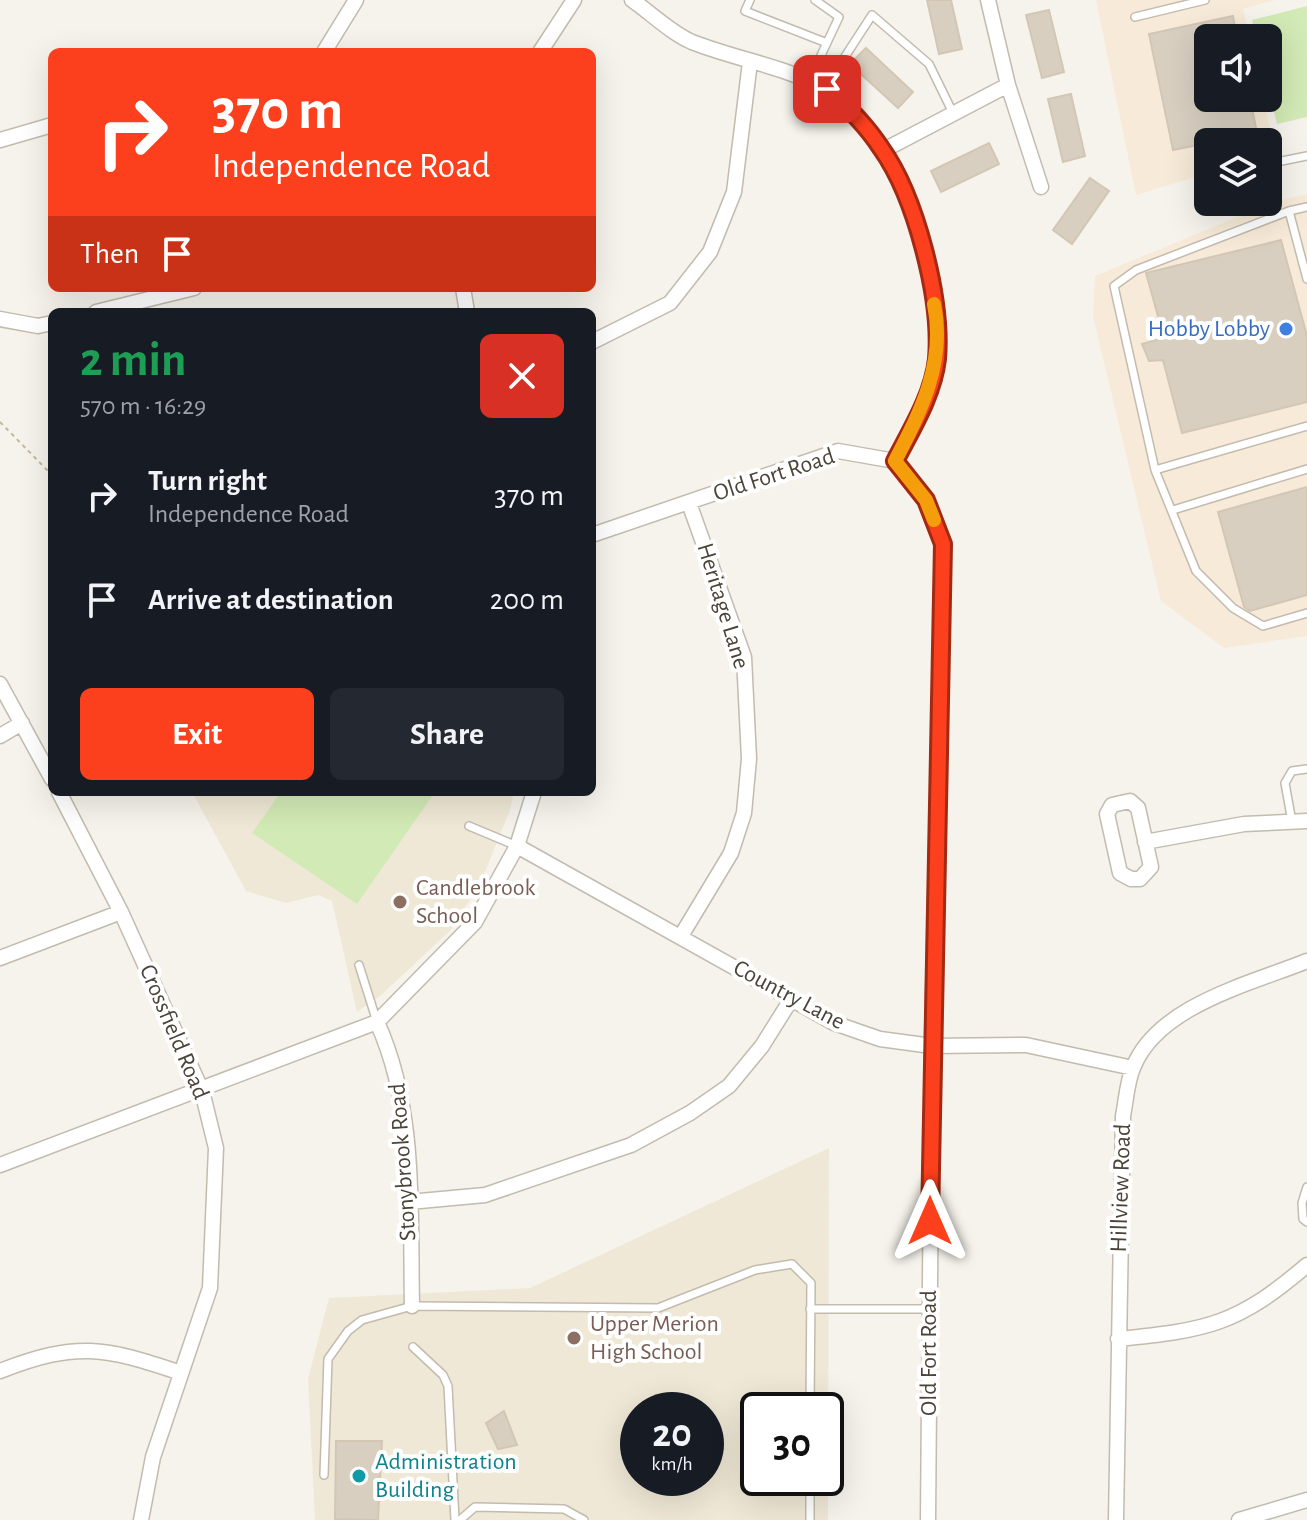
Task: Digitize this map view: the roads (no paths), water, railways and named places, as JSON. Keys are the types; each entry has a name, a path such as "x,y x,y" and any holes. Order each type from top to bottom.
{"street":[{"path":"326,48 356,0"},
{"path":"543,48 574,0"},
{"path":"632,0 688,40 827,89 857,116 884,150 912,211 936,313 937,361 922,408 895,461"},
{"path":"988,0 1008,85 1041,187"},
{"path":"596,340 670,303 710,252 734,192 750,62"},
{"path":"884,150 1008,85"},
{"path":"0,140 48,126"},
{"path":"112,308 178,292"},
{"path":"0,319 38,326 48,324"},
{"name":"Old Fort Road","path":"596,534 838,451 895,461 926,500 943,544 932,1046 928,1520"},
{"name":"Heritage Lane","path":"681,936 731,853 744,813 749,759 744,657 689,503"},
{"path":"0,684 48,772"},
{"path":"0,736 22,723"},
{"name":"Crossfield Road","path":"61,796 121,912 202,1091 216,1148 214,1265 210,1288 146,1483 141,1520"},
{"path":"0,1165 202,1091 377,1022 475,922 517,846 533,796"},
{"path":"1130,801 1138,808 1145,842 1151,867 1140,879 1131,879 1120,873 1107,814 1112,805 1130,801"},
{"path":"1145,842 1244,824 1299,822"},
{"name":"Country Lane","path":"517,846 834,1023 880,1039 932,1046 1026,1045 1133,1068"},
{"path":"0,958 121,912"},
{"name":"Hillview Road","path":"1116,1520 1123,1116 1133,1068 1148,1043 1171,1019 1307,961"},
{"path":"409,1202 485,1195 631,1145 729,1086 762,1046 792,998"},
{"name":"Stonybrook Road","path":"377,1022 392,1056 403,1096 412,1306"},
{"path":"1118,1339 1194,1331 1243,1314 1307,1265"},
{"path":"0,1371 42,1355 89,1349 133,1357 181,1373"},
{"path":"1239,1520 1307,1500"}],"lane":[{"path":"750,0 745,11 827,43"},
{"path":"809,81 839,17 815,0"},
{"path":"1135,17 1205,0"},
{"path":"816,66 835,72 872,15 929,64 954,113"},
{"path":"1282,161 1307,156"},
{"path":"1307,207 1289,211 1136,270 1114,286 1155,470 1196,571 1233,608 1263,626 1307,613"},
{"path":"1289,211 1307,279"},
{"path":"1155,470 1307,426"},
{"path":"1173,510 1307,469"},
{"path":"1299,822 1285,783 1292,771 1307,769"},
{"path":"469,826 517,846"},
{"path":"359,965 377,1022"},
{"path":"1307,1187 1302,1203 1303,1219 1307,1222"},
{"path":"324,1475 328,1359 348,1331 362,1320 412,1306 658,1308 777,1264 792,1264 811,1283 810,1392"},
{"path":"810,1309 929,1309"},
{"path":"413,1347 443,1375 448,1386 458,1520"},
{"path":"810,1496 810,1520"},
{"path":"458,1520 475,1507 564,1509 584,1520"}],"place":[{"name":"Hobby Lobby","path":"1286,329"},
{"name":"Candlebrook School","path":"400,902"},
{"name":"Upper Merion High School","path":"574,1338"},
{"name":"Administration Building","path":"359,1476"}]}
